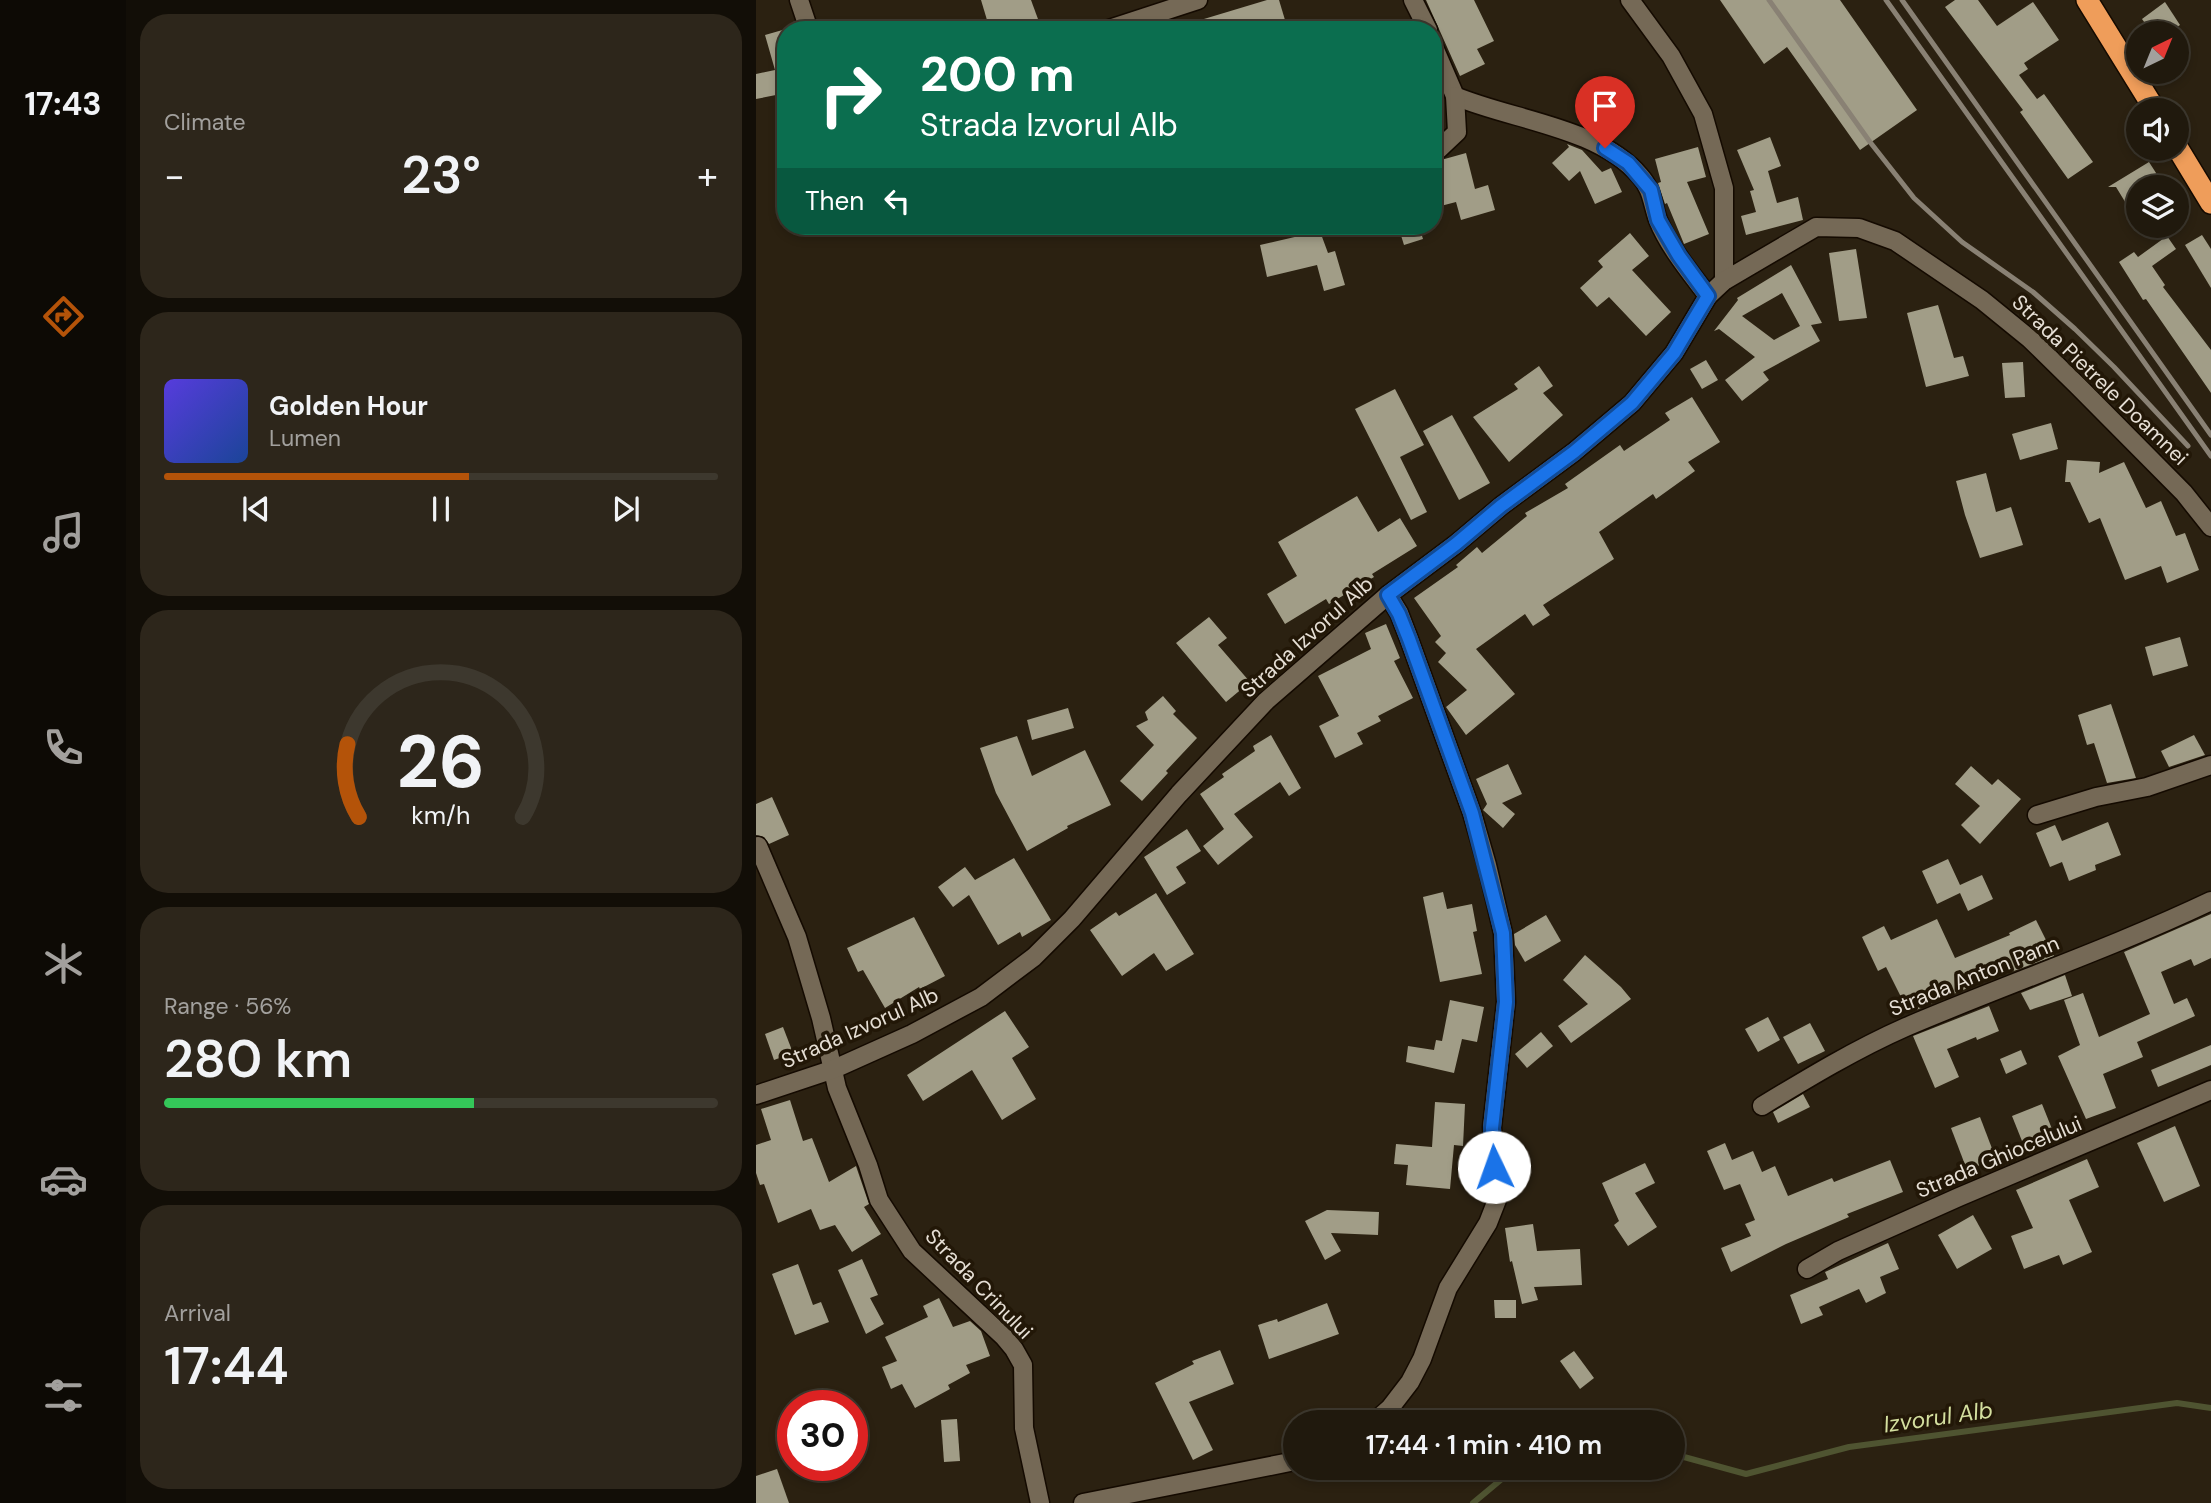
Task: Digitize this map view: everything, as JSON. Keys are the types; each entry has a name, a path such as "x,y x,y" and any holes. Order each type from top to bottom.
{"highway":[{"path":"2087,0 2148,98"},
{"path":"2186,161 2211,203"}],"street":[{"path":"799,0 805,21"},
{"path":"1134,21 1198,0"},
{"path":"1413,0 1424,21"},
{"path":"1630,0 1671,56 1703,114 1724,188 1724,281"},
{"path":"1442,66 1455,96 1459,121 1457,132 1442,146"},
{"path":"1455,96 1556,128 1605,148 1628,163 1651,190 1658,220 1679,256 1708,296"},
{"name":"Strada Pietrele Doamnei","path":"1724,281 1816,227 1859,229 1895,240 1971,292 2030,339 2175,485 2211,527"},
{"name":"Strada Izvorul Alb","path":"756,1095 834,1069 912,1034 981,997 1034,957 1072,919 1180,794 1266,701 1388,595 1574,452 1632,403 1674,353 1708,296 1724,281"},
{"path":"1388,595 1409,639 1472,813 1503,933 1506,1002 1492,1128 1497,1200 1488,1223 1448,1287 1422,1359 1410,1382 1388,1410"},
{"path":"2037,815 2096,797 2147,787 2211,765"},
{"name":"Strada Crinului","path":"758,846 797,937 837,1088 868,1165 878,1200 912,1251 1004,1337 1023,1365 1024,1428 1040,1503"},
{"name":"Strada Anton Pann","path":"1762,1106 1874,1042 1906,1027 2211,901"},
{"name":"Strada Ghiocelului","path":"1807,1269 1838,1251 1959,1197 2211,1090"},
{"path":"1083,1503 1283,1463"}],"building":[{"path":"981,0 1031,0 1039,21 987,21"},
{"path":"1267,0 1279,0 1285,21 1197,21"},
{"path":"1426,0 1474,0 1494,41 1477,49 1485,64 1460,76 1442,36 1442,21 1435,21"},
{"path":"1720,0 1840,0 1917,110 1860,150 1787,47 1764,64"},
{"path":"1955,0 1978,0 1997,26 2033,2 2059,40 2024,63 2028,69 2019,75 2037,99 2044,94 2093,162 2068,179 2020,112 2023,110 1945,7"},
{"path":"2165,2 2177,21 2143,21 2142,19"},
{"path":"777,32 777,95 756,99 756,74 775,70 765,35"},
{"path":"1770,137 1781,166 1768,171 1777,203 1798,197 1803,220 1746,235 1741,216 1756,212 1750,191 1754,190 1737,150"},
{"path":"1567,144 1582,150 1602,172 1611,168 1622,192 1595,204 1580,171 1569,181 1552,163 1569,147"},
{"path":"1698,147 1706,177 1687,182 1709,234 1684,244 1667,203 1665,204 1658,183 1661,182 1655,159"},
{"path":"1466,153 1475,189 1488,185 1495,210 1461,220 1456,202 1442,206 1442,160"},
{"path":"2149,162 2157,175 2128,175"},
{"path":"2126,176 2126,203 2116,187 2108,187"},
{"path":"1630,233 1649,256 1632,270 1671,312 1646,336 1609,297 1597,307 1580,288 1603,267 1598,261"},
{"path":"1321,235 1328,253 1335,251 1345,285 1324,291 1317,265 1267,277 1260,245 1299,236"},
{"path":"1401,235 1422,235 1423,239 1404,245"},
{"path":"2202,235 2211,249 2211,288 2185,245"},
{"path":"2164,238 2168,238 2176,249 2152,266 2165,285 2163,287 2211,350 2211,393 2146,299 2143,300 2119,262 2134,252 2138,257"},
{"path":"1856,249 1867,318 1839,321 1829,253"},
{"path":"1791,265 1822,323 1811,325 1820,341 1763,372 1769,380 1742,401 1725,380 1755,357 1719,329 1714,331 1737,298","holes":["1782,293 1800,326 1774,340 1742,316"]},
{"path":"1938,305 1954,358 1963,356 1969,376 1926,387 1907,313"},
{"path":"1706,360 1718,380 1702,389 1690,369"},
{"path":"2023,362 2025,397 2005,398 2002,363"},
{"path":"1539,366 1553,386 1543,393 1563,415 1509,462 1473,417 1518,389 1514,384"},
{"path":"1395,389 1424,445 1400,457 1427,512 1411,520 1355,409"},
{"path":"1692,397 1720,442 1688,462 1695,471 1656,499 1653,494 1599,532 1614,559 1543,605 1550,615 1533,626 1525,614 1476,649 1515,694 1466,735 1446,707 1467,690 1438,662 1446,653 1435,642 1441,636 1414,598 1458,567 1456,565 1477,547 1482,553 1527,516 1525,513 1568,488 1565,484 1620,445 1624,451 1670,420 1665,413"},
{"path":"1452,415 1490,483 1459,500 1423,431"},
{"path":"2051,423 2058,449 2020,460 2012,434"},
{"path":"2067,460 2100,462 2099,473 2124,462 2146,508 2161,501 2176,536 2185,533 2199,570 2167,583 2161,566 2125,580 2100,518 2089,523 2070,482 2065,482"},
{"path":"1986,473 1996,512 2011,507 2023,545 1980,558 1956,481"},
{"path":"1357,496 1378,532 1400,518 1417,546 1372,574 1374,577 1329,604 1326,599 1285,624 1267,594 1297,576 1278,542"},
{"path":"1209,617 1227,638 1218,645 1250,682 1226,702 1176,643"},
{"path":"1386,624 1400,658 1394,661 1413,698 1378,716 1381,721 1357,733 1363,744 1335,758 1319,726 1339,716 1318,676 1371,649 1365,633"},
{"path":"2180,637 2188,666 2153,676 2145,647"},
{"path":"1163,696 1176,711 1173,714 1197,738 1142,801 1120,781 1154,745 1136,726 1148,720 1145,712"},
{"path":"2111,704 2136,778 2107,783 2094,743 2087,745 2078,715"},
{"path":"1068,708 1074,728 1032,740 1027,720"},
{"path":"1271,735 1301,788 1289,796 1280,782 1234,814 1253,837 1218,865 1203,846 1224,829 1200,794 1224,777 1222,774 1255,751 1253,746"},
{"path":"2194,735 2205,755 2169,767 2161,751"},
{"path":"1017,736 1032,776 1085,750 1111,805 1067,826 1068,828 1027,851 996,793 980,748"},
{"path":"1508,764 1522,794 1502,803 1515,814 1503,828 1483,810 1487,804 1476,779"},
{"path":"1971,766 1992,785 1998,779 2021,799 1980,844 1961,825 1980,806 1955,784"},
{"path":"772,797 789,835 769,844 764,837 756,835 756,804"},
{"path":"2108,822 2121,855 2095,865 2096,870 2069,881 2062,862 2050,867 2036,833 2055,825 2062,841"},
{"path":"1187,829 1201,851 1176,867 1186,883 1167,895 1144,857"},
{"path":"1014,858 1051,920 1022,937 1020,932 998,945 969,895 953,907 938,887 965,867 975,880"},
{"path":"1948,859 1960,885 1982,875 1993,899 1968,911 1960,893 1937,904 1922,871"},
{"path":"1443,892 1447,909 1472,904 1477,931 1473,932 1482,974 1440,982 1423,897"},
{"path":"1156,893 1194,954 1166,971 1154,953 1122,976 1090,930 1116,912 1119,916"},
{"path":"2211,914 2211,958 2194,966 2191,959 2161,972 2174,1004 2187,998 2195,1016 2137,1042 2143,1057 2103,1074 2116,1108 2086,1119 2058,1056 2080,1045 2064,1000 2083,993 2099,1037 2150,1014 2124,952"},
{"path":"1546,915 1561,941 1525,962 1515,945 1514,934"},
{"path":"914,917 945,976 920,989 919,987 885,1008 863,970 858,972 847,948"},
{"path":"1937,919 1955,958 2010,935 2009,933 2036,920 2054,956 2011,972 2010,970 1909,1013 1886,967 1878,971 1862,937 1884,926 1891,940"},
{"path":"1585,955 1631,999 1571,1043 1558,1026 1588,1004 1563,980"},
{"path":"2065,975 2072,996 2030,1010 2021,993"},
{"path":"1450,1000 1484,1007 1477,1042 1462,1039 1454,1073 1406,1062 1408,1046 1434,1050 1436,1040 1442,1041"},
{"path":"1989,1006 1999,1031 1947,1049 1959,1077 1935,1088 1913,1036"},
{"path":"1005,1011 1029,1047 1012,1058 1036,1099 1002,1120 972,1070 923,1101 907,1075"},
{"path":"1768,1017 1780,1040 1758,1052 1745,1029"},
{"path":"1810,1023 1825,1051 1798,1064 1783,1037"},
{"path":"783,1027 793,1053 774,1060 765,1034"},
{"path":"1541,1032 1553,1046 1527,1068 1515,1054"},
{"path":"2211,1045 2211,1065 2158,1087 2151,1070"},
{"path":"2021,1050 2027,1064 2006,1074 2000,1059"},
{"path":"1803,1094 1810,1107 1778,1123 1773,1112"},
{"path":"790,1100 803,1141 812,1138 829,1182 856,1166 869,1204 864,1207 881,1234 852,1252 835,1225 820,1230 811,1209 778,1223 764,1184 760,1185 756,1173 756,1145 771,1140 761,1109"},
{"path":"1435,1102 1465,1104 1463,1146 1454,1145 1450,1189 1406,1185 1408,1165 1394,1164 1396,1144 1432,1147"},
{"path":"2042,1104 2054,1134 2024,1146 2012,1116"},
{"path":"1980,1117 1996,1159 1967,1170 1951,1128"},
{"path":"2175,1126 2200,1186 2164,1202 2137,1143"},
{"path":"1725,1143 1732,1160 1753,1151 1762,1172 1775,1166 1788,1196 1832,1178 1834,1182 1890,1160 1903,1192 1847,1214 1849,1217 1786,1244 1731,1272 1721,1248 1751,1236 1745,1224 1755,1220 1740,1184 1724,1190 1707,1151"},
{"path":"2087,1159 2099,1187 2069,1200 2092,1252 2063,1265 2059,1255 2024,1269 2011,1236 2033,1228 2016,1190"},
{"path":"1645,1163 1655,1183 1635,1193 1657,1227 1628,1246 1614,1225 1619,1221 1602,1183"},
{"path":"1327,1210 1379,1212 1378,1235 1331,1233 1341,1251 1325,1260 1305,1221"},
{"path":"1973,1215 1992,1249 1957,1269 1938,1235"},
{"path":"1533,1224 1537,1251 1580,1249 1582,1285 1534,1287 1538,1300 1522,1304 1512,1261 1510,1262 1505,1228"},
{"path":"1888,1243 1899,1269 1880,1277 1886,1293 1866,1303 1859,1289 1819,1307 1823,1315 1801,1324 1790,1295 1828,1279 1825,1272"},
{"path":"862,1259 878,1295 870,1298 884,1324 866,1334 838,1270"},
{"path":"798,1264 813,1305 821,1302 829,1322 795,1335 772,1274"},
{"path":"939,1298 953,1327 970,1321 981,1331 990,1356 966,1365 970,1373 948,1385 950,1389 915,1408 902,1384 891,1389 882,1367 897,1361 885,1337 928,1317 923,1306"},
{"path":"1494,1300 1516,1300 1516,1318 1495,1318"},
{"path":"1327,1303 1339,1334 1269,1359 1258,1325 1277,1319 1278,1322"},
{"path":"1220,1350 1234,1384 1189,1402 1213,1450 1193,1460 1155,1383 1194,1364 1192,1361"},
{"path":"1574,1351 1594,1378 1580,1389 1560,1361"},
{"path":"957,1419 960,1461 944,1462 941,1420"},
{"path":"777,1469 777,1481 781,1481 789,1503 756,1503 756,1476"}],"waterway":[{"name":"Izvorul Alb","path":"1685,1457 1746,1474 1849,1447 2177,1403 2211,1408"},
{"name":"Izvorul Alb","path":"1473,1503 1501,1480"}],"railway":[{"path":"1769,0 1870,142 1914,198 1962,242 2033,292 2075,329 2188,446"},
{"path":"1886,0 2211,456"},
{"path":"1902,0 2211,435"}],"route":[{"path":"1494,1167 1492,1128 1506,1002 1503,933 1472,813 1409,639 1388,595 1574,452 1632,403 1674,353 1708,296 1679,256 1658,220 1651,190 1628,163 1605,148"}]}
